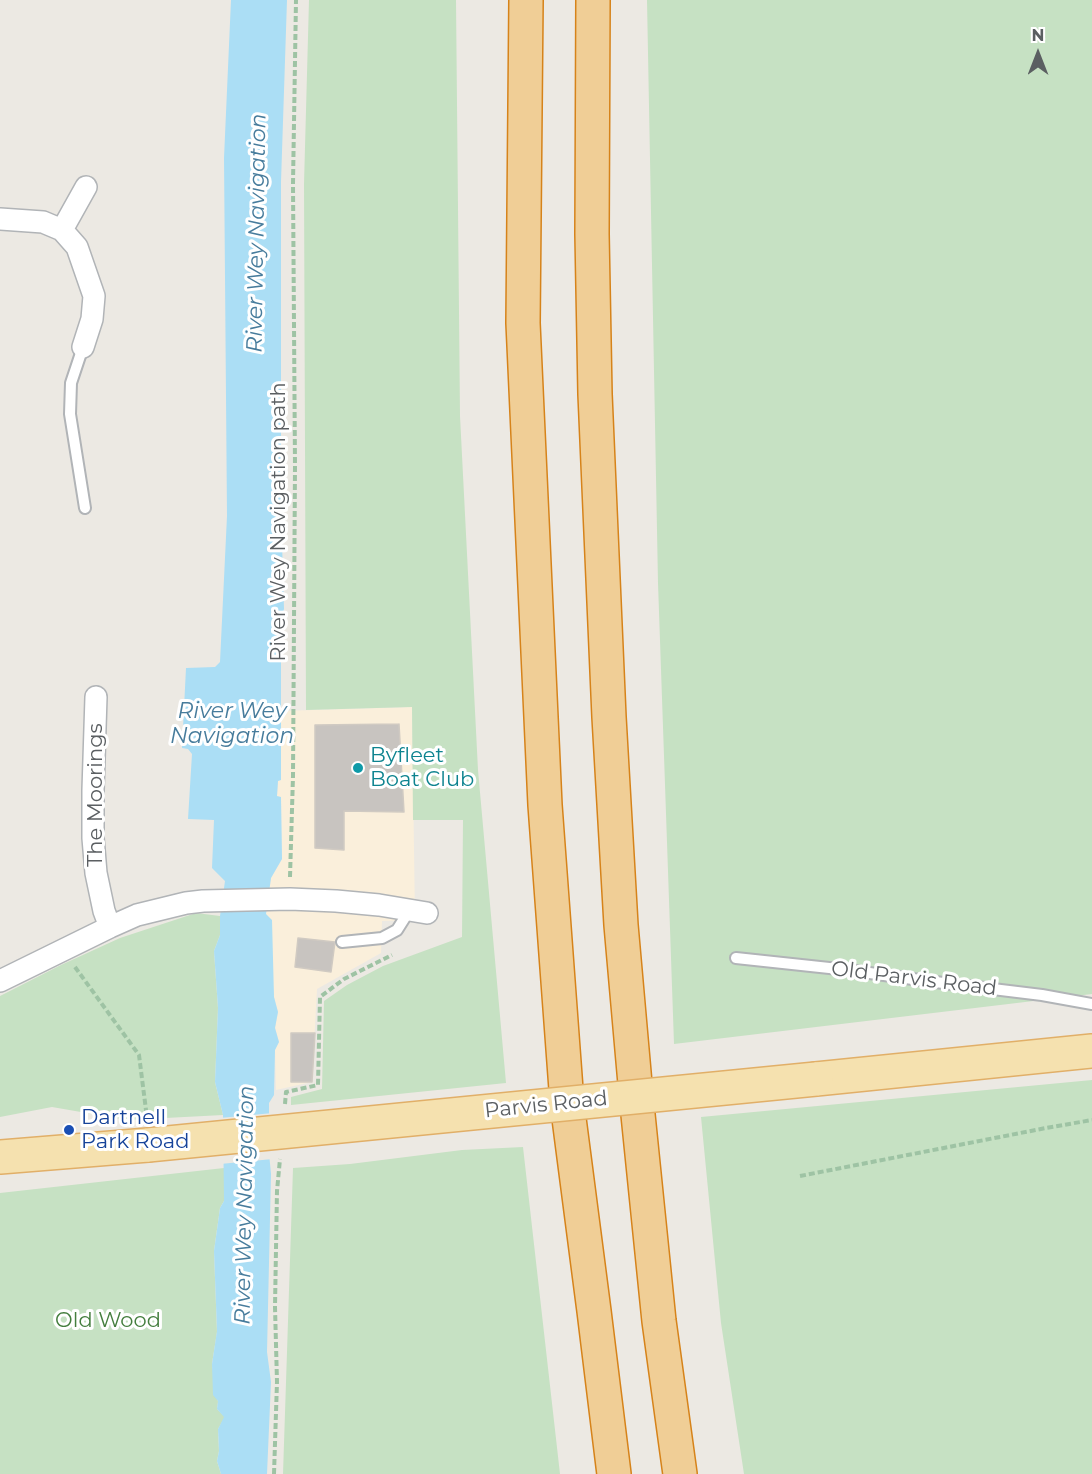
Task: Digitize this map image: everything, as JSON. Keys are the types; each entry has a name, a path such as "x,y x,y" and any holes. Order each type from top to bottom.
{"highway":[{"path":"526,0 523,323 545,805 567,1103 614,1474"},
{"path":"593,0 592,234 595,394 620,913 658,1309 680,1474"}],"main road":[{"name":"Parvis Road","path":"0,1157 148,1136 816,1079 1092,1051"}],"street":[{"path":"62,230 86,187"},
{"path":"0,219 43,222 62,230 77,247 94,296 92,319 83,347"},
{"name":"The Moorings","path":"96,697 93,838 96,873 110,927"},
{"path":"0,981 137,915 186,903 290,899 368,904 418,912"}],"lane":[{"path":"83,347 71,383 70,414 85,508"},
{"path":"342,942 382,938 397,930 418,912"},
{"name":"Old Parvis Road","path":"736,957 1042,995 1092,1004"}],"path":[{"name":"River Wey Navigation path","path":"290,899 293,776 295,466 293,184 296,0"},
{"path":"62,951 139,1054 148,1136"},
{"path":"284,1114 286,1092 318,1084 320,998 344,979 394,954"},
{"path":"800,1176 1092,1120"},
{"path":"274,1474 277,1382 275,1295 280,1158"}],"shaded area":[{"path":"412,707 415,920 382,921 381,953 317,989 312,1082 276,1090 275,1050 279,1042 275,1027 278,1012 274,997 266,914 271,878 282,859 281,797 277,797 278,781 281,780 281,711"}],"green space":[{"path":"309,0 456,0 460,416 478,770 506,1083 291,1105 291,1097 322,1089 324,1001 347,985 383,966 462,937 463,820 413,820 412,707 306,710 304,184"},
{"path":"647,0 1092,0 1092,994 674,1044 658,583"},
{"path":"196,913 220,916 220,935 214,951 218,1008 215,1082 223,1115 127,1120 52,1107 0,1117 0,996 120,938"},
{"path":"1092,1080 1092,1474 744,1474 721,1323 701,1117"},
{"path":"523,1147 560,1474 283,1474 293,1168 350,1164 462,1150"},
{"name":"Old Wood","path":"224,1168 224,1201 220,1208 214,1251 217,1332 212,1364 217,1409 225,1417 218,1429 217,1461 221,1474 0,1474 0,1193"}],"water":[{"name":"River Wey Navigation","path":"231,0 287,0 281,182 281,509 284,609 281,618 281,780 278,781 277,796 281,797 282,859 271,878 266,914 272,920 274,997 278,1012 275,1028 279,1042 275,1050 274,1095 269,1103 271,1174 267,1352 271,1382 267,1474 221,1474 217,1461 218,1429 224,1417 217,1409 218,1401 213,1395 212,1364 217,1331 214,1251 220,1208 224,1201 223,1115 215,1082 218,1008 214,951 220,935 225,881 212,868 214,820 188,819 192,754 188,749 182,748 186,668 215,667 220,662 227,516 224,158"}],"pier":[{"path":"273,1113 273,1159 220,1164 220,1118"}],"building":[{"name":"Byfleet Boat Club","path":"399,724 404,812 344,811 344,850 315,848 315,725"},
{"path":"298,938 335,942 331,972 295,967"},
{"path":"291,1033 315,1033 312,1082 291,1082"}],"place":[{"name":"Byfleet Boat Club","path":"358,768"},
{"name":"Dartnell Park Road","path":"69,1130"}]}
